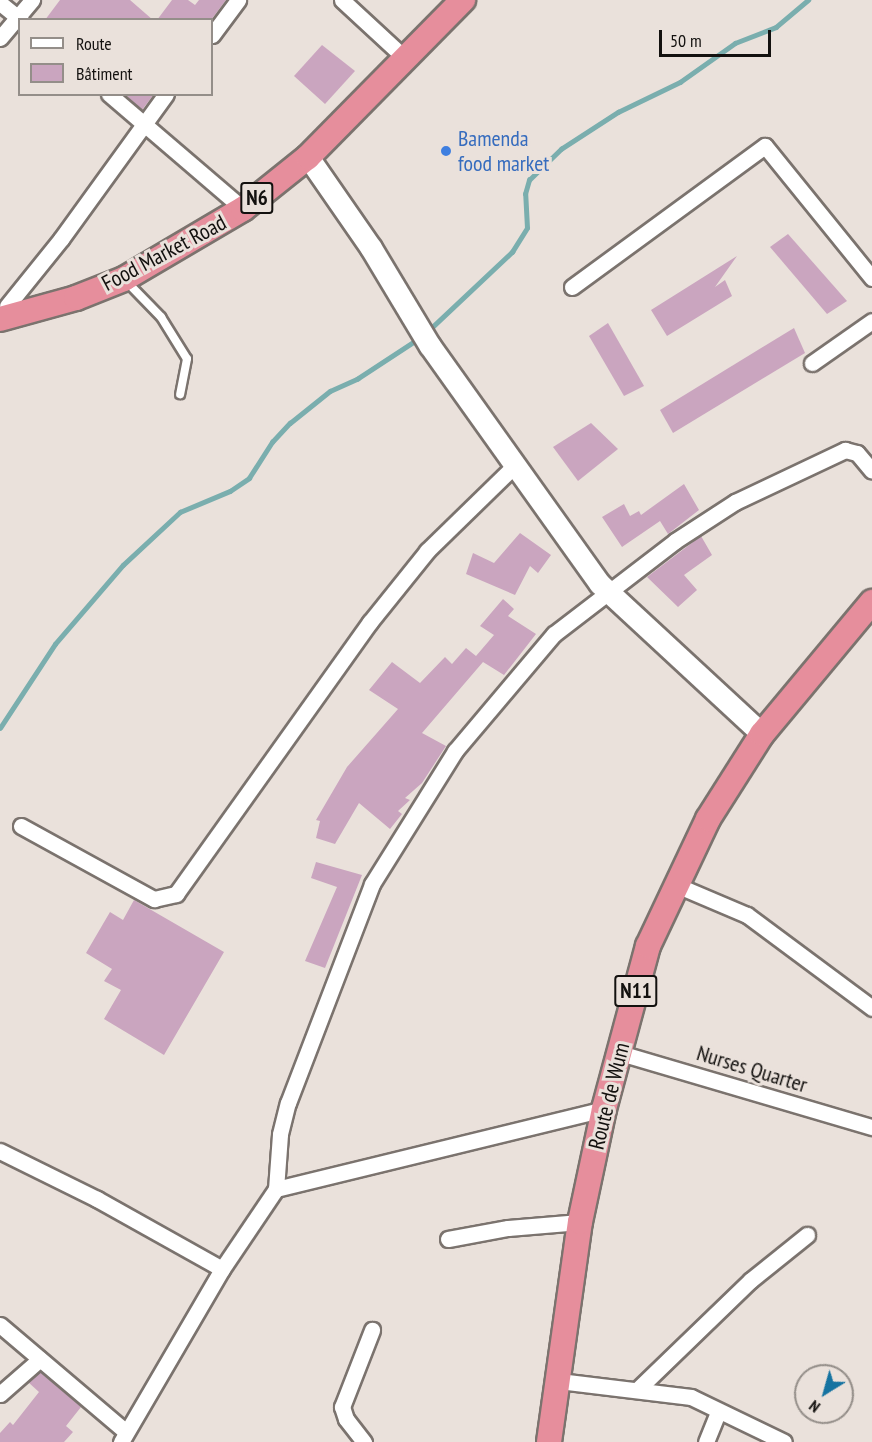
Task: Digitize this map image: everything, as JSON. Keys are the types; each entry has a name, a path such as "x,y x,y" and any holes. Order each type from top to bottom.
{"highway":[{"name":"Food Market Road","path":"4,310 124,279 243,209 308,157 407,60 463,0"},
{"name":"Route de Wum","path":"549,1442 560,1381 580,1222 604,1109 648,946 674,885 708,819 762,734 872,602"}],"main road":[{"path":"308,157 371,248 430,346 609,592 762,734"}],"street":[{"path":"0,3 20,18 32,0"},
{"path":"213,34 238,0"},
{"path":"342,0 407,60"},
{"path":"0,38 18,20"},
{"path":"111,96 243,209"},
{"path":"4,310 61,239 164,96"},
{"path":"572,287 765,146 872,278"},
{"path":"812,363 872,321"},
{"path":"0,1325 124,1437 222,1269 276,1189 280,1134 288,1103 372,884 455,751 554,634 675,541 735,502 845,450 857,453 872,471"},
{"path":"21,826 154,899 176,894 370,622 427,551 515,465"},
{"path":"674,885 747,915 872,1008"},
{"name":"Nurses Quarter","path":"620,1053 872,1127"},
{"path":"276,1189 604,1109"},
{"path":"0,1151 97,1199 222,1269"},
{"path":"448,1239 508,1228 580,1222"},
{"path":"638,1389 751,1280 807,1235"},
{"path":"364,1442 346,1419 342,1407 372,1330"},
{"path":"0,1395 40,1359"},
{"path":"560,1381 691,1397 784,1442"},
{"path":"706,1442 718,1412"}],"lane":[{"path":"124,279 161,317 187,359 180,394"}],"building":[{"path":"60,0 130,0 151,18 46,18"},
{"path":"172,0 188,0 195,5 199,0 226,0 212,18 158,18"},
{"path":"322,45 355,71 325,104 294,76"},
{"path":"127,96 152,96 142,110"},
{"path":"788,234 847,301 827,314 770,247"},
{"path":"737,256 715,287 725,280 732,296 667,336 651,310"},
{"path":"608,323 644,386 624,396 589,336"},
{"path":"794,328 805,353 673,433 660,410"},
{"path":"591,423 618,449 578,481 553,447"},
{"path":"684,484 699,510 668,534 660,521 622,547 602,517 624,504 630,516 639,511 641,515"},
{"path":"520,533 551,555 538,573 530,566 515,595 466,574 473,553 494,563"},
{"path":"701,536 712,555 684,575 697,590 678,607 647,577"},
{"path":"503,599 514,609 508,616 536,634 504,675 483,662 422,733 446,746 422,783 405,798 410,800 398,811 402,814 390,829 359,803 335,844 316,838 320,821 316,820 347,767 398,709 369,690 392,662 420,683 445,657 452,664 466,648 476,656 494,635 480,626"},
{"path":"316,862 362,875 325,968 305,961 337,887 311,878"},
{"path":"134,900 224,952 164,1055 104,1019 121,990 104,981 112,969 86,953 110,912 123,920"},
{"path":"40,1372 81,1407 66,1426 73,1432 64,1442 0,1442 0,1433 10,1422 13,1425 39,1392 28,1382"}],"waterway":[{"path":"427,332 512,252 527,228 525,194 529,180 561,149 618,112 680,82 735,43 776,27 808,0"},
{"path":"0,728 55,644 123,565 180,512 230,491 249,478 272,442 290,423 330,391 357,379 418,339"}],"place":[{"name":"Bamenda food market","path":"446,151"}]}
